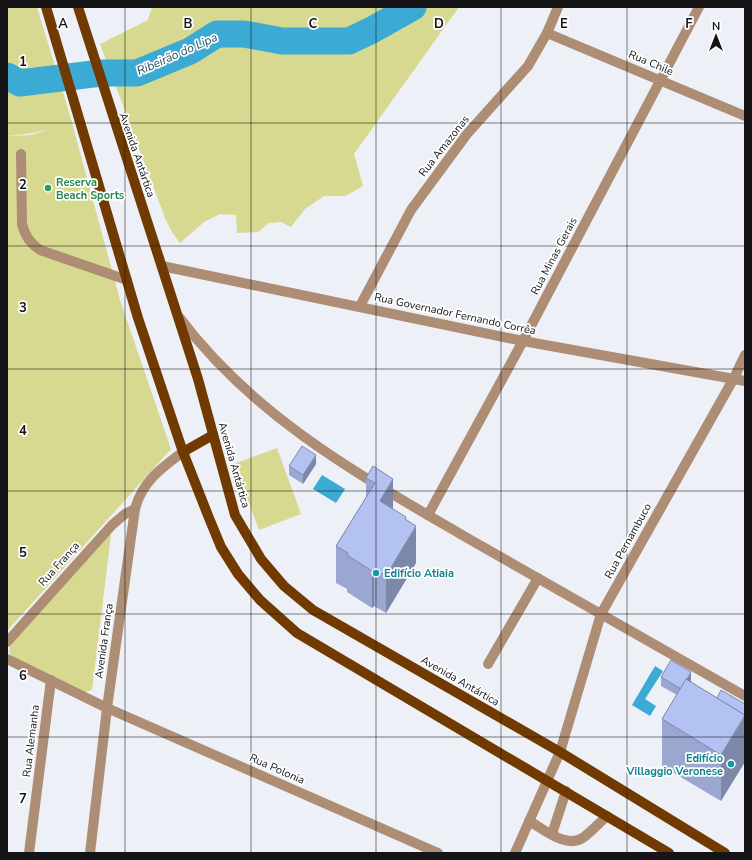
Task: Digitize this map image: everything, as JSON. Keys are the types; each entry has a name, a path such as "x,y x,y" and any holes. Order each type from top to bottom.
{"main road":[{"path":"46,7 127,280 183,452 215,532 231,563 260,600 297,634 546,779 669,853"},
{"name":"Avenida Antártica","path":"78,7 109,107 162,266 175,312 198,379 236,515 261,559 284,586 313,610 560,752 725,853"},
{"path":"183,452 213,436"}],"street":[{"name":"Rua Amazonas","path":"360,306 410,210 467,134 528,66 547,33 558,7"},
{"name":"Rua Minas Gerais","path":"428,515 523,341 698,7"},
{"name":"Rua Chile","path":"547,33 660,79 745,116"},
{"path":"21,154 22,224 25,234 31,244 40,250 127,280"},
{"name":"Rua Governador Fernando Corrêa","path":"162,266 523,341 745,380"},
{"path":"175,312 218,364 253,397 323,452 428,515 745,696"},
{"name":"Rua Pernambuco","path":"515,853 546,779 560,752 601,614 734,378 745,354"},
{"name":"Avenida França","path":"90,853 107,708 135,509 141,491 147,481 183,452"},
{"name":"Rua França","path":"7,642 112,524 125,514 135,509"},
{"path":"488,664 538,578"},
{"path":"7,658 107,708"},
{"name":"Rua Alemanha","path":"29,853 51,680"},
{"name":"Rua Polonia","path":"107,708 438,853"},
{"path":"552,834 566,791"},
{"path":"529,821 563,841 575,842 584,838 607,816"}],"green space":[{"path":"7,7 37,7 71,119 120,300 171,449 7,631 7,136","holes":["48,129 32,135 7,136 34,133"]},
{"path":"152,7 459,7 354,154 363,186 345,196 324,196 305,209 291,227 281,222 269,223 258,232 237,233 236,215 220,214 204,222 180,243 172,232 165,218 100,44 148,20"},
{"path":"277,448 301,514 259,530 234,464"},
{"path":"106,533 111,535 92,690 85,692 14,659 9,652 11,643"}],"water":[{"path":"322,475 345,489 336,503 313,489"},
{"path":"655,666 663,671 645,699 656,706 650,716 632,705"}],"building":[{"path":"302,446 316,455 303,475 289,466"},
{"path":"373,466 393,479 380,501 406,517 405,519 416,526 386,576 374,569 372,571 336,546 375,483 366,478"},
{"path":"671,660 691,672 681,689 661,677"},
{"path":"686,679 745,715 721,755 662,719"},
{"path":"721,690 745,704 745,715 717,698"}],"waterway":[{"name":"Ribeirão do Lipa","path":"7,76 20,83 101,73 137,73 190,51 217,34 244,34 282,41 349,41 413,7"}],"place":[{"name":"Reserva Beach Sports","path":"48,188"},
{"name":"Edifício Atiaia","path":"376,573"},
{"name":"Edifício Villaggio Veronese","path":"731,764"}]}
